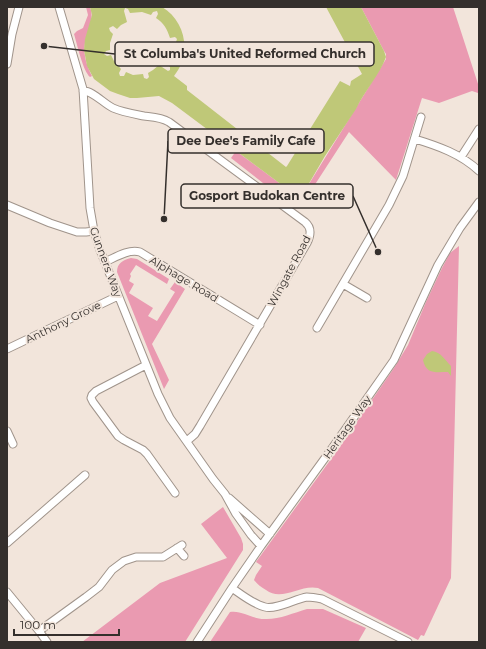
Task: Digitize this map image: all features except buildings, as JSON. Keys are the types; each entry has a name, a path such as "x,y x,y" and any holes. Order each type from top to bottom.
{"street":[{"path":"7,64 12,34 19,7"},
{"name":"Gunners Way","path":"59,7 83,92 91,218 94,231 118,296 158,394 170,418 225,494 270,534"},
{"name":"Wingate Road","path":"83,92 88,92 106,105 115,109 138,115 163,118 309,225 310,236 307,243 200,426 195,434 187,441"},
{"path":"317,328 399,186 421,117"},
{"path":"461,157 479,129"},
{"path":"415,139 461,157 479,171"},
{"name":"Heritage Way","path":"197,642 261,546 394,360 438,265 460,228 479,202"},
{"path":"7,205 50,223 77,232 94,231"},
{"name":"Alphage Road","path":"105,262 129,252 140,252 260,324"},
{"path":"343,284 367,298"},
{"name":"Anthony Grove","path":"7,349 118,296"},
{"path":"146,365 96,391 91,398 118,436 148,454 175,492"},
{"path":"7,431 13,444"},
{"path":"7,543 85,475"},
{"name":"Gunners Way","path":"225,494 236,514 261,546"},
{"path":"39,630 86,597 99,586 112,570 124,561 136,557 163,557 179,546 184,556"},
{"path":"232,588 266,608 276,607 308,597 316,597 408,642"},
{"path":"8,595 39,630 47,642"}],"shaded area":[{"path":"86,7 90,7 92,17 85,47 86,60 92,76 90,77 87,74 74,34 83,28 88,15"},
{"path":"90,7 162,7 169,12 179,24 184,39 184,54 182,62 174,76 187,86 187,90 286,167 340,81 350,86 351,81 362,74 326,7 361,7 386,57 356,109 325,156 304,192 298,195 294,194 172,103 159,96 130,98 110,91 94,79 87,66 84,50 85,39 92,15","holes":["125,8 128,9 130,13 142,12 151,15 153,12 157,11 158,14 156,18 165,26 170,38 175,37 177,39 176,42 171,43 171,55 167,64 170,67 170,70 168,71 159,65 148,73 149,77 147,79 144,78 143,74 133,75 126,72 124,76 120,76 119,73 121,69 111,55 107,56 104,54 106,51 110,50 110,43 113,34 109,28 113,26 117,29 127,22 124,11"]},
{"path":"361,7 453,7 479,87 478,93 472,91 439,103 422,98 396,180 349,132 303,203 290,204 231,158 236,151 294,194 296,195 304,192 386,59 386,54"},
{"path":"459,246 451,578 424,636 421,635 418,640 318,588 311,587 285,594 278,594 266,590 254,580 262,566 256,562 334,455 394,368 408,345 442,268 450,253"},
{"path":"131,258 137,259 169,279 167,284 136,265 130,274 131,276 129,281 134,284 129,293 153,308 148,316 157,321 175,292 170,289 175,282 185,289 152,344 169,380 164,389 117,272 118,266 121,262"},
{"path":"432,351 440,355 451,366 451,376 448,372 432,372 424,365 423,360 427,354"},
{"path":"223,507 241,538 243,550 185,642 82,642 160,583 227,558 201,524"},
{"path":"307,609 323,609 366,628 358,642 210,642 230,612 239,612 260,619 269,619"}],"place":[{"name":"St Columba's United Reformed Church","path":"44,46"},
{"name":"Dee Dee's Family Cafe","path":"164,219"},
{"name":"Gosport Budokan Centre","path":"378,252"}]}
